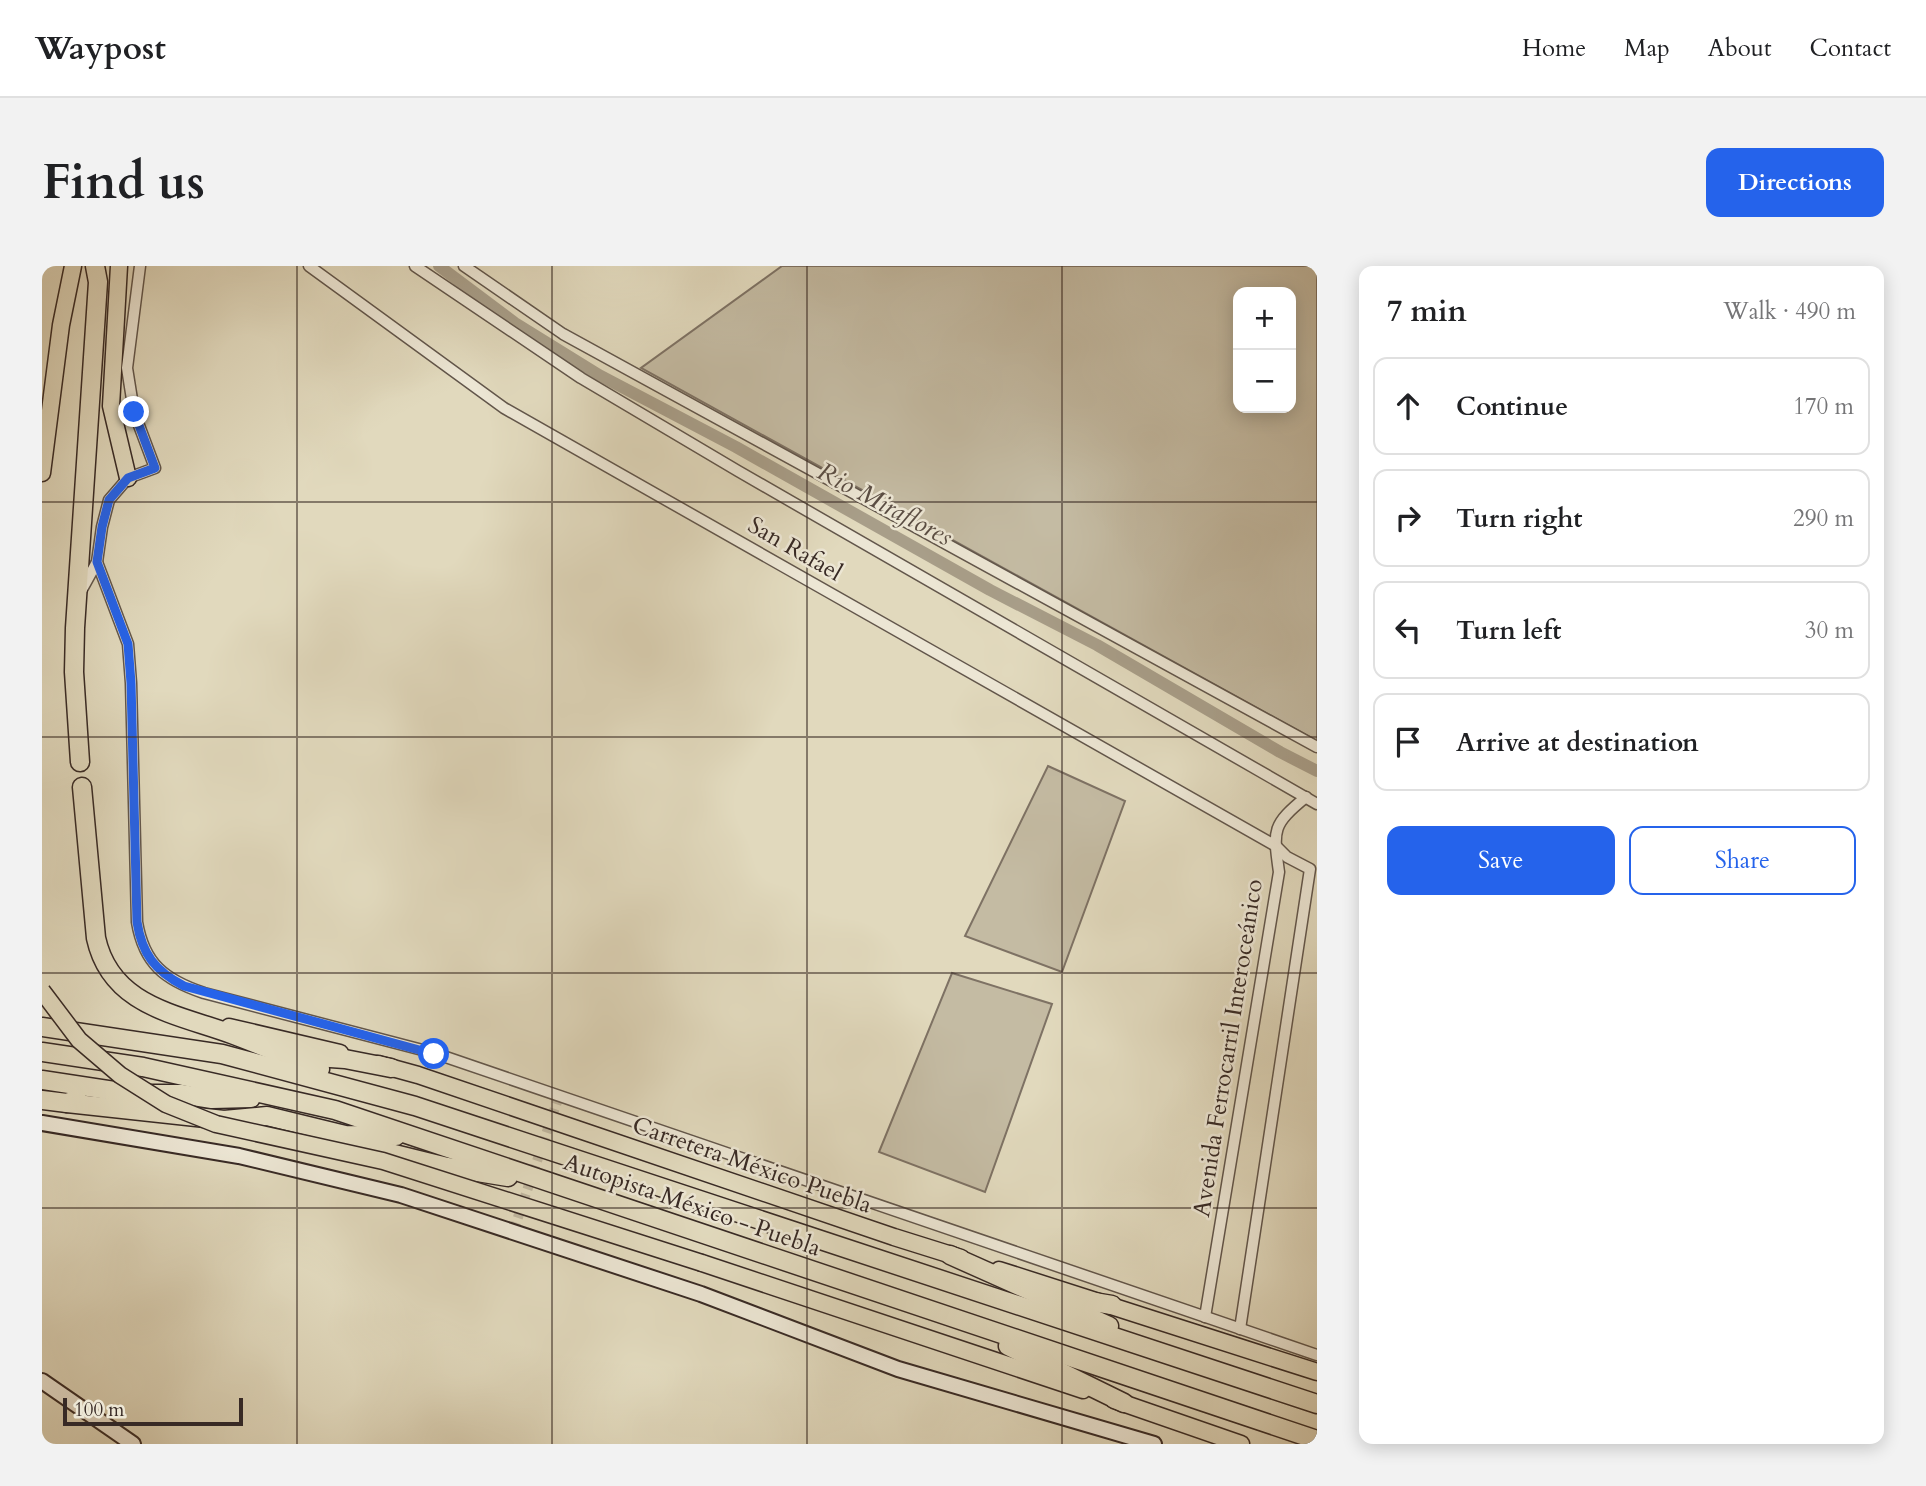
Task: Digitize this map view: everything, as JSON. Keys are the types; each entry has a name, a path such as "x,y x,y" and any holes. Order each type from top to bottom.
{"highway":[{"path":"80,762 74,672 97,282 95,266"},
{"path":"82,787 98,950 118,984 141,1001 169,1013 415,1105"},
{"name":"Autopista México - Puebla","path":"42,1027 222,1055 415,1105 1317,1404"},
{"name":"Autopista México - Puebla","path":"42,1052 143,1067 335,1110 1317,1440"},
{"path":"222,1055 345,1059 391,1068"},
{"path":"42,1080 134,1094 181,1094 212,1099 276,1097"},
{"path":"67,1103 103,1088"},
{"path":"42,1100 224,1120 330,1144 370,1148 447,1167 553,1184"},
{"path":"224,1120 267,1116 345,1135 415,1136"},
{"path":"950,1255 1162,1352"},
{"path":"941,1280 995,1285 1112,1305"},
{"path":"949,1316 1124,1404"}],"main road":[{"path":"42,473 61,325 73,266"},
{"path":"119,266 111,405 128,478"},
{"path":"42,991 79,1040 120,1075 166,1104 216,1124 383,1161 702,1263 1241,1444"},
{"name":"Carretera México Puebla","path":"169,1013 332,1051 391,1068 950,1255 1317,1372"},
{"path":"42,1124 239,1156 401,1195 701,1294 898,1368 1154,1444"},
{"path":"42,1381 133,1444"}],"street":[{"path":"77,597 97,562 109,500 128,478 155,468 134,412 127,368 139,266"},
{"name":"San Rafael","path":"309,266 503,408 1276,846 1287,857 1310,869 1240,1329"},
{"path":"415,266 593,385 1317,804"},
{"path":"464,266 563,334 1317,747"},
{"path":"97,562 128,644 139,939 146,953 165,976 204,993 434,1054 1317,1355"},
{"name":"Avenida Ferrocarril Interoceánico","path":"1205,1317 1279,872 1275,835 1282,817 1306,797"}],"shaded area":[{"path":"782,266 1317,266 1317,741 641,368"},
{"path":"1048,766 1125,801 1062,972 965,936"},
{"path":"952,973 1052,1004 985,1192 879,1152"}],"waterway":[{"name":"Rio Miraflores","path":"439,266 515,323 599,375 736,447 990,590 1097,645 1317,771"}],"tunnel":[{"path":"513,1232 559,1096"}],"route":[{"path":"134,412 155,468 128,478 109,500 97,562 128,644 139,939 146,953 165,976 184,986 434,1054"}]}
